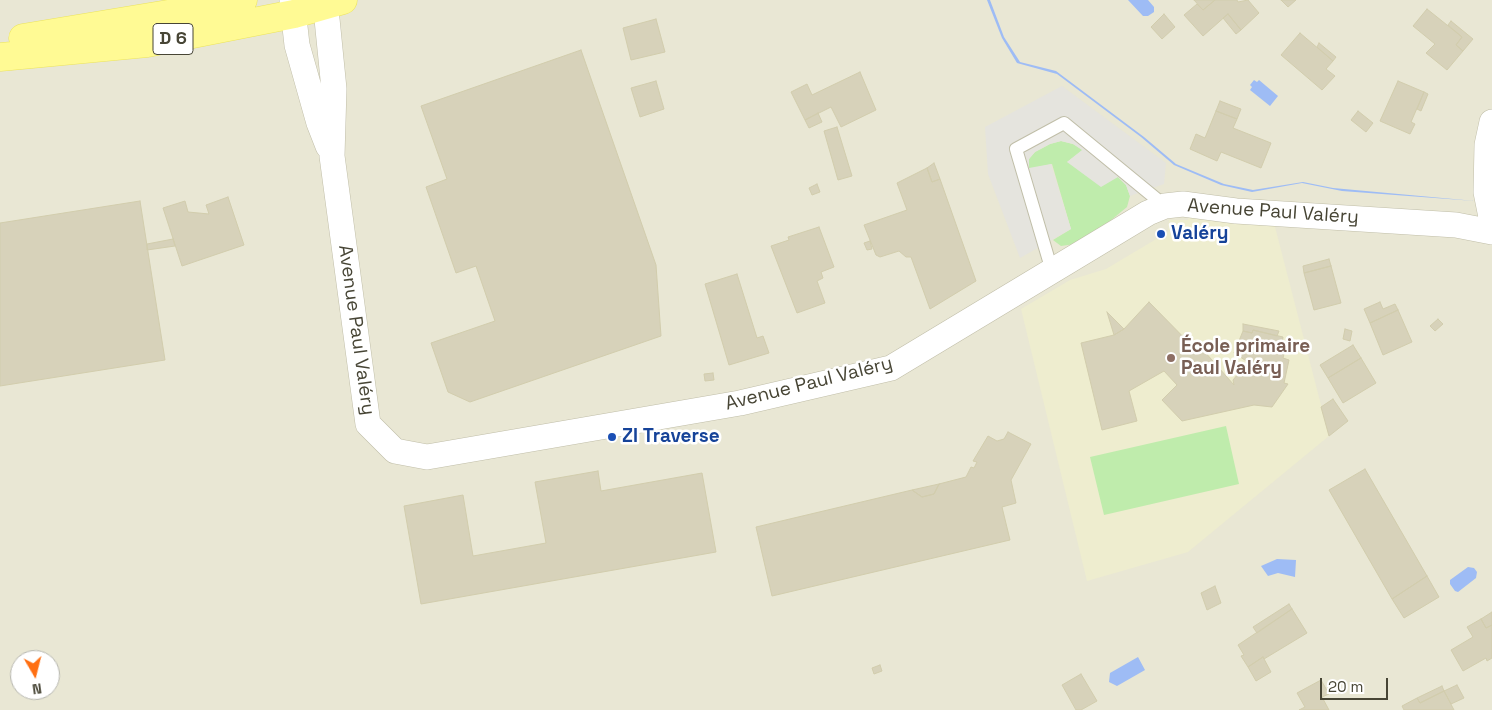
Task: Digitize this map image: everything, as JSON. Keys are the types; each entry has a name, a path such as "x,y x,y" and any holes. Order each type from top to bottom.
{"main road":[{"name":"D 6","path":"0,42 146,31 243,0"},
{"name":"D 6","path":"0,57 146,31 329,2"}],"street":[{"name":"Avenue Paul Valéry","path":"329,2 334,89 332,156 368,424 395,451 427,457 740,403 891,368 1148,213 1165,206 1182,204 1236,212 1456,225 1492,232"},
{"name":"Avenue Paul Valéry","path":"293,7 297,44 319,123 332,156"},
{"path":"1492,122 1487,145 1486,192 1492,222"}],"lane":[{"path":"1052,271 1016,149 1064,123 1165,206"}],"shaded area":[{"path":"0,0 1492,0 1492,710 0,710"},
{"path":"1062,86 1166,163 1164,184 1130,196 1126,185 1118,177 1101,187 1067,162 1082,150 1073,144 1061,141 1050,144 1035,152 1029,159 1029,168 1051,164 1071,229 1020,258 988,174 985,127"},
{"name":"École primaire Paul Valéry","path":"1190,213 1274,223 1329,436 1188,552 1087,581 1021,309 1070,280 1106,269 1168,232 1169,220 1188,220"}],"green space":[{"path":"1061,141 1073,144 1083,150 1067,162 1118,177 1126,185 1130,196 1127,207 1110,221 1075,244 1061,246 1053,240 1071,229 1052,164 1029,169 1029,159 1035,152 1050,144"},
{"path":"1226,426 1239,484 1104,515 1090,457"}],"water":[{"path":"987,0 990,0 1004,37 1020,62 1056,71 1144,137 1176,164 1224,184 1253,190 1303,182 1333,188 1475,201 1342,191 1302,183 1252,192 1221,185 1174,165 1141,137 1057,74 1017,63 1002,38"},
{"path":"1128,0 1148,0 1154,7 1154,12 1148,16 1143,16"},
{"path":"1254,80 1257,82 1259,80 1278,96 1270,106 1250,90 1252,87 1250,85"},
{"path":"1277,559 1296,560 1295,577 1278,573 1268,576 1261,566"},
{"path":"1468,567 1474,568 1477,572 1476,578 1458,592 1455,591 1450,584 1450,580"},
{"path":"1138,657 1145,670 1117,686 1109,682 1110,673"}],"building":[{"path":"1194,0 1215,0 1203,10"},
{"path":"1215,0 1237,0 1238,2 1248,0 1259,13 1241,30 1228,14 1203,36 1184,15 1197,4 1203,10"},
{"path":"1281,0 1296,0 1288,7"},
{"path":"1427,9 1462,37 1456,45 1463,51 1447,70 1426,53 1435,44 1413,26"},
{"path":"1164,14 1175,27 1162,39 1151,27"},
{"path":"1228,14 1241,30 1236,34 1223,18"},
{"path":"656,19 665,52 631,60 623,28"},
{"path":"1451,21 1473,39 1463,51 1456,45 1462,37 1448,25"},
{"path":"1300,33 1333,61 1326,69 1335,76 1322,90 1281,55"},
{"path":"1319,43 1336,57 1333,61 1317,47"},
{"path":"581,50 656,265 661,336 470,402 448,392 431,343 495,321 476,266 456,273 426,187 447,179 421,106"},
{"path":"860,72 876,110 841,127 831,107 805,120 791,92 807,84 812,95"},
{"path":"656,81 664,109 640,117 631,88"},
{"path":"1398,81 1424,92 1411,122 1415,124 1410,134 1380,121"},
{"path":"1424,92 1428,94 1421,111 1417,109"},
{"path":"1220,101 1241,109 1237,119 1216,111"},
{"path":"1216,111 1237,119 1233,128 1271,143 1261,168 1221,152 1217,161 1190,149 1196,134 1205,138"},
{"path":"1358,111 1373,123 1366,132 1351,120"},
{"path":"818,113 822,122 809,128 805,120"},
{"path":"837,127 852,176 838,180 824,131"},
{"path":"934,163 940,179 932,182 927,168"},
{"path":"927,168 932,182 940,179 976,281 930,309 911,257 906,257 899,251 880,257 876,255 864,225 907,210 897,183"},
{"path":"817,184 820,192 812,195 809,188"},
{"path":"228,197 244,245 182,266 163,208 185,201 188,212 209,214 206,205"},
{"path":"140,201 165,360 0,386 0,223"},
{"path":"819,227 834,267 821,272 823,278 817,281 825,303 797,313 771,246 789,240 788,237"},
{"path":"173,239 175,246 147,250 147,244"},
{"path":"870,241 872,249 867,250 864,243"},
{"path":"1329,259 1331,266 1304,273 1303,266"},
{"path":"1331,266 1341,303 1314,310 1304,273"},
{"path":"737,274 757,338 763,336 769,353 729,365 705,284"},
{"path":"1149,302 1200,354 1204,351 1234,385 1233,380 1248,362 1234,353 1243,331 1252,333 1253,330 1283,337 1282,345 1286,346 1283,358 1289,360 1284,383 1288,384 1272,407 1254,405 1182,421 1162,400 1177,385 1164,371 1129,391 1137,421 1102,430 1081,343 1114,335 1124,329"},
{"path":"1380,302 1383,309 1395,304 1398,310 1370,323 1364,309"},
{"path":"1398,310 1412,342 1383,355 1370,323"},
{"path":"1107,312 1124,329 1114,335"},
{"path":"1438,319 1443,324 1435,331 1430,326"},
{"path":"1243,324 1279,331 1277,336 1253,330 1252,333 1243,331"},
{"path":"1345,329 1352,331 1350,341 1343,339"},
{"path":"1353,345 1361,358 1328,378 1320,365"},
{"path":"1361,358 1376,383 1343,403 1328,378"},
{"path":"713,373 714,380 705,381 704,374"},
{"path":"1333,399 1348,421 1329,436 1321,407"},
{"path":"1008,432 1031,444 1011,480 1016,503 1002,507 1010,540 772,596 756,527 912,490 922,497 934,494 939,484 966,477 971,467 974,468 977,462 973,461 988,436 997,441 1004,439"},
{"path":"1365,469 1427,576 1392,599 1329,490"},
{"path":"598,471 601,491 702,473 716,552 421,604 404,506 463,495 473,556 546,543 535,482"},
{"path":"939,484 934,494 922,497 912,490"},
{"path":"1427,576 1439,597 1404,618 1392,599"},
{"path":"1215,586 1221,603 1207,610 1201,593"},
{"path":"1289,604 1292,609 1257,633 1253,627"},
{"path":"1292,609 1307,633 1248,667 1241,656 1244,655 1238,645"},
{"path":"1492,612 1492,625 1486,628 1481,619"},
{"path":"1481,619 1486,628 1492,625 1492,658 1487,661 1486,658 1463,671 1451,650 1473,637 1467,627"},
{"path":"1263,657 1271,672 1256,681 1248,667"},
{"path":"880,665 882,671 874,674 872,668"},
{"path":"1081,674 1097,701 1081,710 1076,710 1062,685"},
{"path":"1321,680 1329,694 1322,697 1329,710 1299,710 1305,707 1297,693"},
{"path":"1457,685 1464,698 1451,704 1444,691"},
{"path":"1442,686 1444,691 1420,703 1417,698"},
{"path":"1444,691 1454,710 1404,710 1402,706 1417,698 1420,703"}],"place":[{"name":"Valéry","path":"1161,234"},
{"name":"École primaire Paul Valéry","path":"1171,358"},
{"name":"ZI Traverse","path":"612,437"}]}
